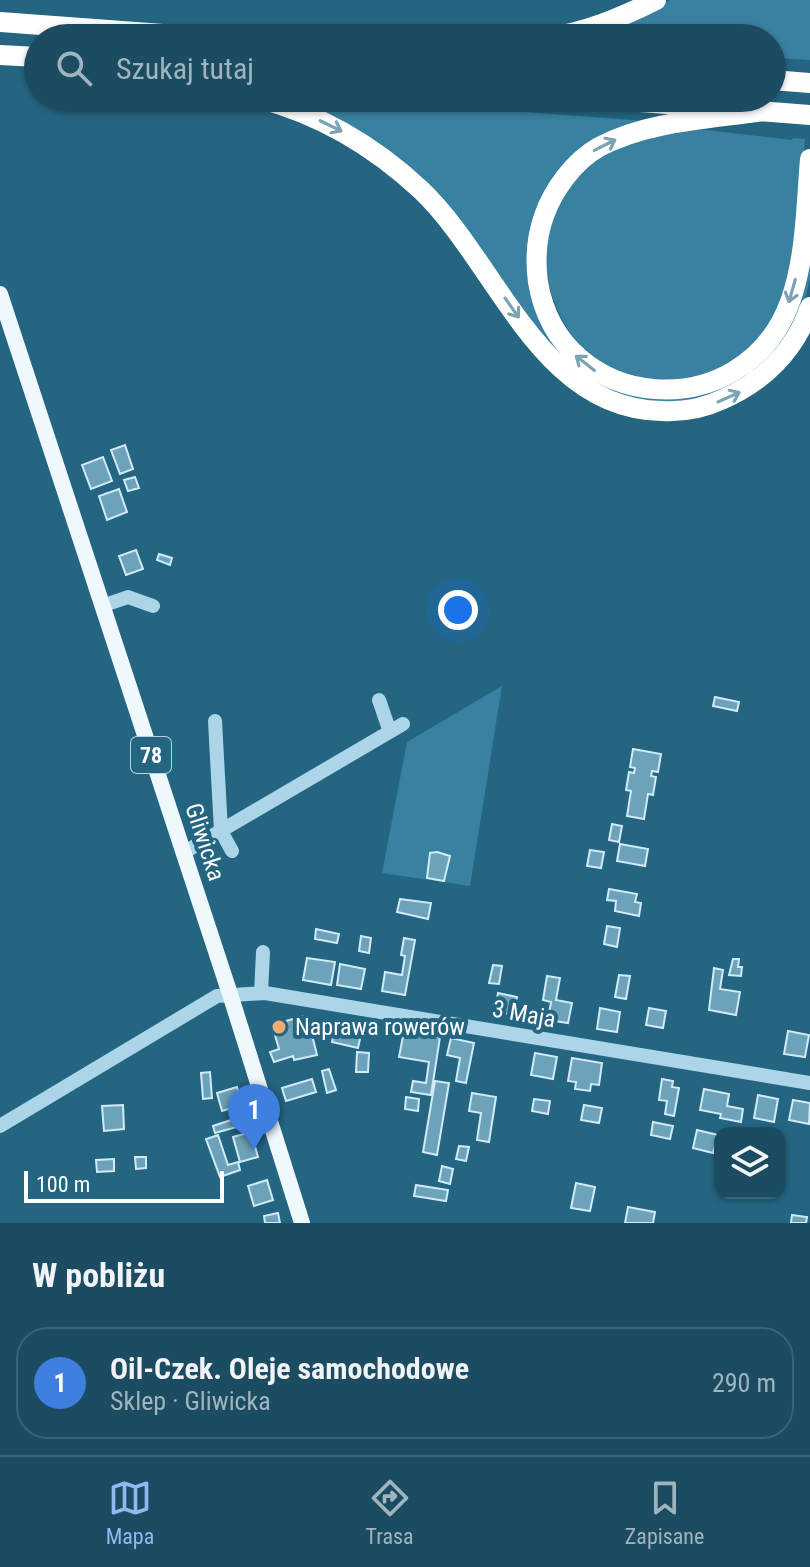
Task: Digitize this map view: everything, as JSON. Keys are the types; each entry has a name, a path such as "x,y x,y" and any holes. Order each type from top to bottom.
{"highway":[{"path":"601,24 656,0"},
{"path":"0,22 27,24"},
{"path":"0,55 24,56"},
{"path":"300,112 343,132 394,167 422,191 454,228 538,344 561,370 588,390 617,404 647,411 682,412 712,405 745,390 772,369 794,342 810,307"},
{"path":"758,112 632,132 597,148 571,170 550,200 537,233 536,266 541,300 556,331 576,356 598,373 624,384 651,390 681,390 709,383 733,372 756,354 775,332 789,303 801,262 810,159"},
{"path":"776,112 801,114"}],"main road":[{"name":"Gliwicka","path":"0,294 302,1223"}],"street":[{"path":"102,606 128,597 153,606"},
{"path":"183,853 397,728 379,700"},
{"path":"215,721 221,831 232,851"},
{"path":"261,993 263,952"},
{"name":"3 Maja","path":"230,994 261,993 810,1083"},
{"path":"0,1126 217,996 230,994"}],"shaded area":[{"path":"670,0 810,0 810,60 786,58 786,24 618,24"},
{"path":"308,112 524,112 645,121 546,194 546,329 641,395 760,361 810,237 810,279 798,317 775,354 722,393 680,403 626,398 591,382 542,336 473,241"},
{"path":"705,130 805,139 796,239 783,295 758,338 747,350 720,368 688,378 658,382 611,369 578,343 561,318 552,296 546,250 557,206 569,186 586,168 612,150 658,135"},
{"path":"502,686 470,886 382,873 407,742"}],"building":[{"path":"125,445 133,469 120,474 111,450"},
{"path":"103,457 112,481 91,489 82,465"},
{"path":"135,477 139,488 128,491 124,480"},
{"path":"119,489 127,512 107,520 99,496"},
{"path":"136,550 143,569 126,575 119,556"},
{"path":"159,554 172,558 170,565 157,560"},
{"path":"715,697 739,702 737,711 713,706"},
{"path":"633,749 661,754 658,772 652,771 651,776 656,777 653,795 648,794 644,819 627,816 631,791 626,790 629,772 634,773 635,768 630,767"},
{"path":"612,824 622,826 619,842 609,840"},
{"path":"620,844 648,849 645,866 617,861"},
{"path":"590,850 604,852 601,868 587,866"},
{"path":"430,853 450,856 444,881 427,878"},
{"path":"609,889 637,894 635,902 641,903 639,916 615,911 616,901 607,900"},
{"path":"400,899 431,903 428,919 397,912"},
{"path":"607,926 620,928 617,947 604,944"},
{"path":"316,929 339,934 337,943 315,939"},
{"path":"361,936 371,938 369,953 359,951"},
{"path":"404,938 415,940 405,995 382,991 385,972 402,975"},
{"path":"307,958 335,962 331,985 303,980"},
{"path":"733,959 739,959 741,976 729,975"},
{"path":"340,964 365,969 361,989 337,985"},
{"path":"493,965 502,966 499,984 489,983"},
{"path":"714,968 723,970 720,989 740,992 736,1015 709,1010"},
{"path":"619,975 630,976 626,999 615,997"},
{"path":"547,976 560,978 556,1000 572,1003 568,1023 548,1020 551,1002 543,1000"},
{"path":"498,993 517,997 514,1015 495,1011"},
{"path":"600,1008 620,1012 617,1032 597,1029"},
{"path":"649,1008 666,1011 663,1028 646,1025"},
{"path":"307,1015 317,1055 294,1060 293,1056 274,1062 270,1052 279,1049 272,1025"},
{"path":"336,1024 362,1030 358,1048 332,1042"},
{"path":"404,1031 440,1037 431,1095 411,1092 413,1081 426,1083 429,1062 399,1057"},
{"path":"788,1031 809,1035 805,1057 784,1054"},
{"path":"451,1038 474,1043 466,1083 456,1081 460,1058 447,1055"},
{"path":"357,1052 369,1053 368,1072 356,1072"},
{"path":"535,1053 557,1057 553,1079 531,1075"},
{"path":"572,1058 602,1063 599,1085 591,1084 590,1091 575,1089 576,1082 568,1081"},
{"path":"329,1069 336,1090 327,1093 322,1071"},
{"path":"210,1072 212,1098 203,1099 201,1073"},
{"path":"312,1079 316,1092 286,1101 282,1088"},
{"path":"662,1079 673,1081 672,1087 679,1088 674,1116 665,1114 667,1101 659,1100"},
{"path":"435,1081 449,1083 437,1155 423,1152"},
{"path":"237,1087 242,1105 222,1111 217,1093"},
{"path":"704,1089 729,1094 727,1106 743,1109 741,1122 700,1110"},
{"path":"472,1093 496,1097 489,1142 477,1140 481,1113 469,1111"},
{"path":"758,1095 778,1099 774,1122 754,1118"},
{"path":"406,1097 419,1099 418,1111 405,1109"},
{"path":"534,1099 550,1101 548,1114 532,1111"},
{"path":"793,1100 810,1103 809,1124 789,1120"},
{"path":"123,1105 124,1129 104,1131 102,1106"},
{"path":"584,1105 602,1108 599,1123 581,1120"},
{"path":"237,1118 240,1126 215,1133 213,1126"},
{"path":"653,1122 673,1126 670,1139 651,1135"},
{"path":"697,1130 714,1134 713,1153 693,1148"},
{"path":"251,1132 258,1157 240,1162 233,1137"},
{"path":"218,1135 228,1165 238,1162 240,1170 220,1177 206,1139"},
{"path":"459,1146 469,1147 466,1161 456,1159"},
{"path":"135,1157 146,1157 146,1168 136,1169"},
{"path":"114,1159 114,1171 97,1172 96,1160"},
{"path":"442,1166 453,1169 450,1184 439,1181"},
{"path":"267,1180 273,1200 254,1206 248,1186"},
{"path":"576,1183 595,1187 590,1211 571,1208"},
{"path":"416,1185 448,1190 446,1201 414,1196"},
{"path":"628,1207 655,1212 653,1223 625,1223"},
{"path":"278,1213 280,1223 265,1223 264,1216"},
{"path":"792,1215 807,1217 806,1223 791,1223"}],"place":[{"name":"Naprawa rowerów","path":"279,1027"},
{"name":"Oil-Czek. Oleje samochodowe","path":"254,1150"}]}
